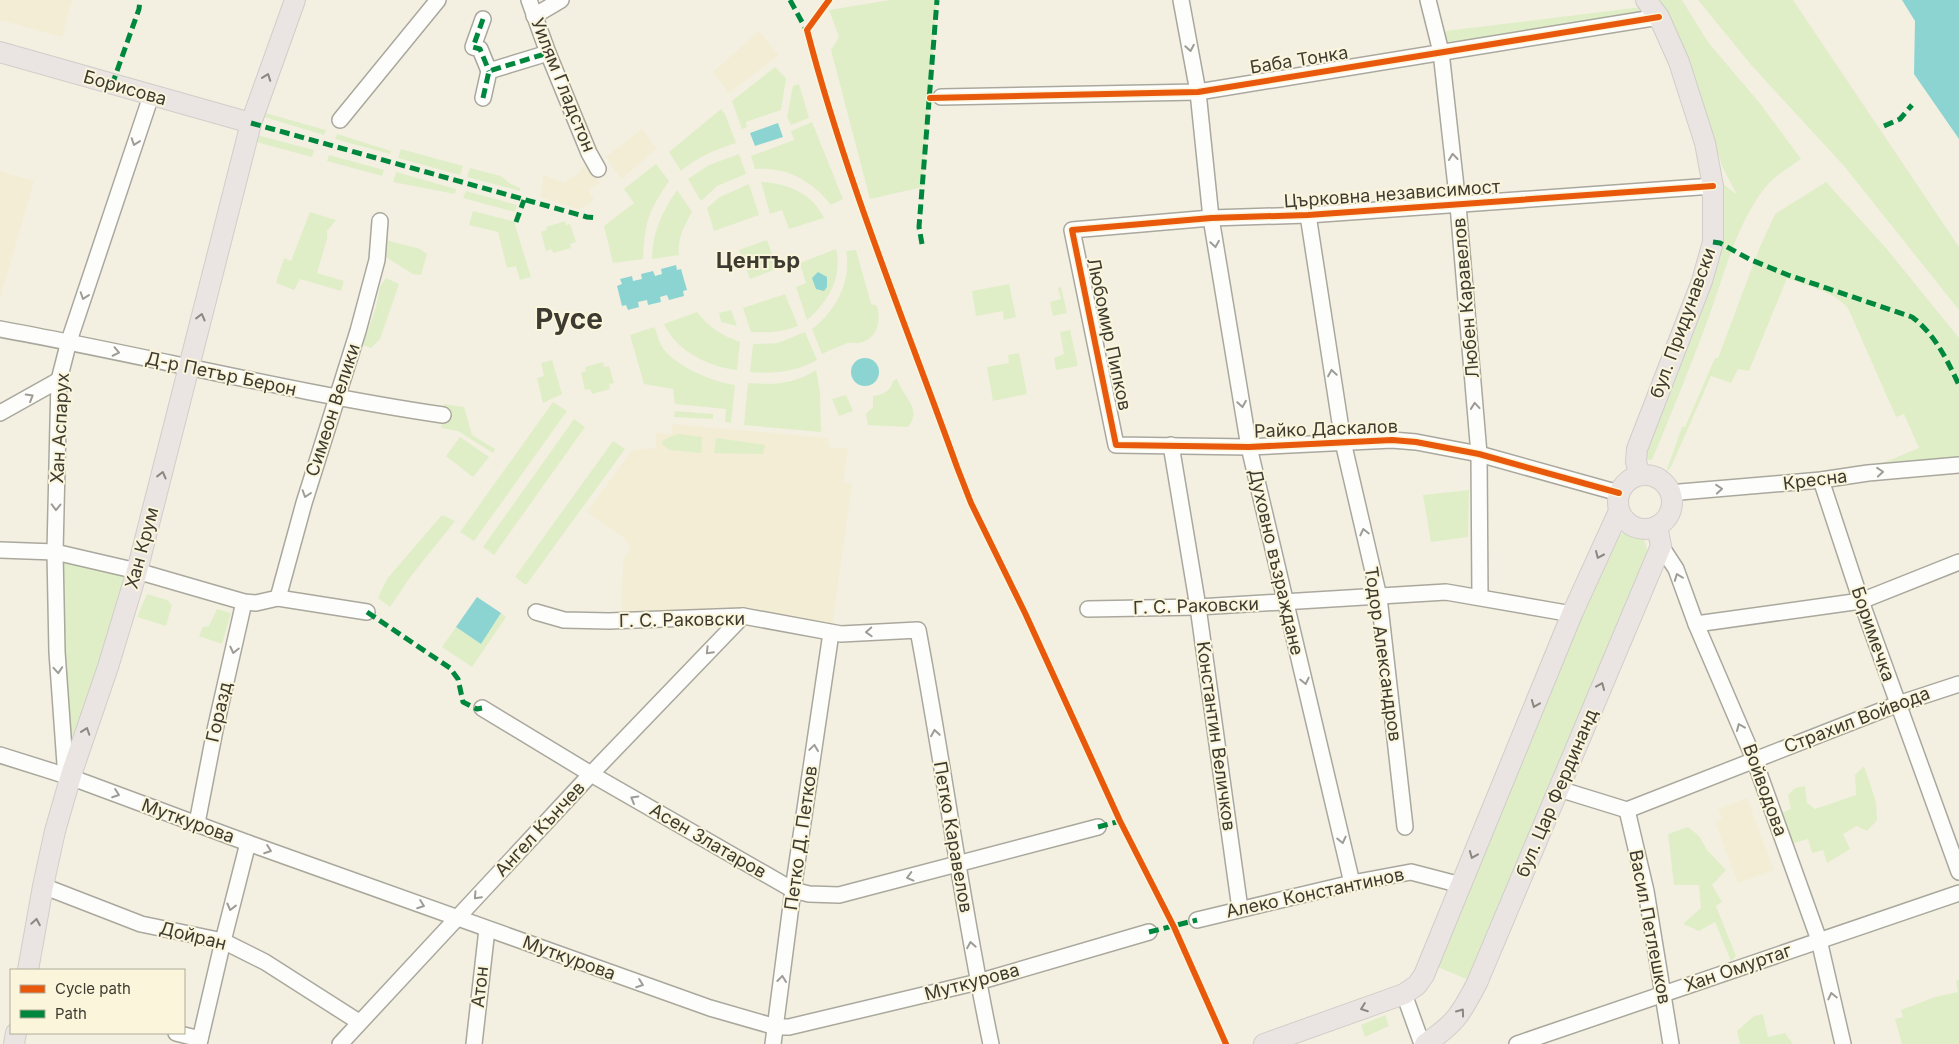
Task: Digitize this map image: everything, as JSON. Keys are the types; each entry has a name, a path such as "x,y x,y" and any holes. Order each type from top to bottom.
{"main road":[{"name":"Хан Крум","path":"28,969 55,831 71,774 108,667 136,571 251,123 295,0"},
{"name":"бул. Придунавски","path":"1640,475 1636,462 1636,449 1702,281 1713,242 1713,186 1705,143 1691,94 1679,62 1658,17 1646,0"},
{"name":"Борисова","path":"0,52 251,123"},
{"path":"1264,1044 1407,993 1417,985 1430,964 1627,481 1640,475 1650,476 1662,481 1671,495 1669,513 1657,526 1648,528 1639,528 1631,525 1624,519 1619,502"},
{"path":"1657,526 1661,546"},
{"name":"бул. Цар Фердинанд","path":"1424,1044 1445,1031 1463,1011 1477,983 1661,546"}],"street":[{"path":"340,120 438,0"},
{"name":"Уилям Гладстон","path":"529,0 548,53 589,153 598,169"},
{"path":"534,16 561,0"},
{"name":"Духовно възраждане","path":"1181,0 1198,92 1211,218 1249,447 1352,883"},
{"name":"Любен Каравелов","path":"1428,0 1441,52 1458,205 1479,454 1480,597"},
{"name":"Баба Тонка","path":"941,97 1198,92 1658,17"},
{"path":"483,19 473,47 480,49 489,71 483,98"},
{"path":"489,71 548,53"},
{"name":"Хан Аспарух","path":"71,774 65,764 57,652 55,552 59,380 68,341 151,96"},
{"name":"Църковна независимост","path":"1072,230 1211,218 1308,215 1713,186"},
{"name":"Тодор Александров","path":"1308,215 1343,442 1378,597 1405,827"},
{"name":"Симеон Велики","path":"278,598 304,503 358,331 377,260 380,221"},
{"name":"Любомир Пипков","path":"1072,230 1116,444"},
{"name":"Д-р Петър Берон","path":"0,329 68,341 337,398 443,415"},
{"path":"0,413 59,380"},
{"name":"Райко Даскалов","path":"1116,444 1249,447 1392,440 1416,442 1479,454 1619,502"},
{"name":"Константин Величков","path":"1171,445 1198,607 1240,909"},
{"name":"Кресна","path":"1671,495 1680,492 1821,480 1868,473 1959,465"},
{"name":"Боримечка","path":"1821,480 1861,600 1959,872"},
{"name":"Войводова","path":"1661,546 1676,569 1696,624 1754,760 1819,940 1843,1044"},
{"path":"0,550 55,552 136,571 203,592 244,602 256,603 278,598 367,612"},
{"path":"1696,624 1861,600 1959,562"},
{"name":"Г. С. Раковски","path":"1088,609 1287,603 1446,592 1572,614"},
{"name":"Горазд","path":"197,824 215,730 244,602"},
{"name":"Г. С. Раковски","path":"536,612 564,620 585,621 675,620 743,616 831,633 918,630"},
{"name":"Ангел Кънчев","path":"340,1044 591,774 743,616"},
{"name":"Петко Каравелов","path":"918,630 957,865 991,1044"},
{"name":"Петко Д. Петков","path":"774,1044 793,890 831,633"},
{"name":"Страхил Войвода","path":"1627,810 1898,704 1959,684"},
{"name":"Асен Златаров","path":"482,708 591,774 793,890 809,894 839,895 1098,827"},
{"name":"Муткурова","path":"0,755 71,774 197,824 487,929 710,1008 776,1027 789,1027 978,982 1149,932"},
{"path":"1559,789 1627,810"},
{"name":"Васил Петлешков","path":"1627,810 1646,891 1671,1044"},
{"path":"179,1034 199,1042 248,843"},
{"name":"Алеко Константинов","path":"1197,920 1352,883 1411,872 1461,885"},
{"name":"Дойран","path":"43,886 141,924 223,941 265,962 359,1022"},
{"name":"Хан Омуртаг","path":"1517,1044 1959,893"},
{"name":"Атон","path":"474,1044 487,929"},
{"path":"1407,993 1424,1044"}],"shaded area":[{"path":"0,0 72,0 62,37 0,20"},
{"path":"759,31 779,55 729,93 713,72"},
{"path":"642,129 656,149 621,179 606,157"},
{"path":"588,165 600,183 588,190 594,200 585,207 577,209 541,197 543,175 564,183 579,173 582,167"},
{"path":"0,171 34,181 0,299"},
{"path":"672,424 828,438 829,447 848,449 843,482 852,484 831,633 743,616 621,621 623,559 630,551 629,546 624,538 587,512 632,450 656,448 656,433 672,434"},
{"path":"1747,798 1774,870 1738,883 1715,822 1722,819 1718,809"}],"green space":[{"path":"890,0 937,0 923,187 870,199 831,50 839,37 829,10"},
{"path":"1650,0 1682,0 1708,42 1762,106 1801,159 1765,188 1743,223 1694,356 1652,460 1644,460 1646,439 1722,183 1737,195 1722,166 1703,105 1675,28 1662,5"},
{"path":"1698,0 1793,0 1959,247 1959,310 1844,166 1752,66"},
{"path":"1650,6 1657,15 1440,60 1437,32"},
{"path":"775,67 786,78 781,110 746,122 747,127 742,129 732,101"},
{"path":"799,84 809,118 791,125 787,117 793,86"},
{"path":"721,109 725,114 736,143 707,154 681,171 669,152"},
{"path":"265,113 326,130 324,135 264,117"},
{"path":"812,122 843,199 831,205 807,182 798,177 778,170 755,169 751,156 794,140 791,131"},
{"path":"337,134 391,151 390,154 335,139"},
{"path":"257,135 314,150 312,157 256,142"},
{"path":"401,149 463,166 460,175 398,158"},
{"path":"739,154 746,174 717,186 701,201 688,179 709,165"},
{"path":"329,155 384,170 382,176 327,161"},
{"path":"656,164 669,181 656,201 649,218 643,259 613,263 604,226 634,203 624,189"},
{"path":"470,168 501,176 509,183 520,188 520,191 467,177"},
{"path":"396,172 456,189 455,194 393,182"},
{"path":"761,182 789,187 798,191 813,202 824,218 789,229 782,210 770,214"},
{"path":"1826,182 1886,248 1959,338 1959,465 1875,466 1919,448 1904,414 1896,417 1848,308 1827,293 1787,278 1749,371 1738,369 1731,383 1711,376 1671,467 1666,472 1682,427 1685,427 1715,358 1718,358 1759,249 1775,214"},
{"path":"749,184 759,215 714,231 707,208 720,197"},
{"path":"677,190 692,212 680,238 679,255 652,259 652,249 659,222"},
{"path":"466,191 517,205 515,212 463,198"},
{"path":"473,211 516,222 515,225 531,277 520,280 516,266 507,268 498,232 469,225"},
{"path":"310,212 336,220 327,231 327,239 317,273 344,281 341,291 300,279 294,290 276,283 284,258 291,261"},
{"path":"565,221 566,225 570,224 576,242 570,244 571,248 553,253 552,249 546,251 541,232 547,230 546,227"},
{"path":"382,239 420,249 427,254 421,275 413,274 384,256"},
{"path":"767,240 777,269 750,279 739,250"},
{"path":"836,249 837,269 832,288 815,313 807,320 796,287 806,283 800,263"},
{"path":"856,250 871,304 877,306 879,318 877,329 865,341 848,343 822,354 812,329 828,314 840,295 846,273 846,251"},
{"path":"386,278 399,284 380,339 371,348 363,345 376,307 380,287"},
{"path":"1009,284 1016,317 1004,320 1003,311 976,316 972,291"},
{"path":"1061,287 1067,313 1053,316 1050,302 1061,299 1058,288"},
{"path":"785,294 798,326 775,332 751,332 743,308"},
{"path":"731,310 737,326 721,322 719,313"},
{"path":"697,312 716,330 740,342 737,370 715,365 694,356 669,334 664,324"},
{"path":"654,327 661,345 675,360 705,377 735,385 731,423 725,422 726,409 675,404 673,389 644,384 630,335"},
{"path":"1070,330 1078,366 1056,370 1054,358 1064,354 1060,332"},
{"path":"805,332 817,360 801,367 784,371 750,372 753,344 778,343"},
{"path":"1019,353 1027,394 993,401 987,367 1009,363 1008,355"},
{"path":"552,360 562,394 543,403 537,378 544,376 541,363"},
{"path":"603,362 604,367 609,366 614,383 609,384 610,389 592,394 590,389 585,390 581,373 586,371 585,367"},
{"path":"816,370 820,392 821,432 744,425 748,383 766,384 792,381"},
{"path":"897,379 913,409 912,421 908,427 868,425 866,414 873,407 873,396 886,392 893,381"},
{"path":"846,395 853,411 839,416 832,399"},
{"path":"553,402 567,411 474,541 460,532"},
{"path":"444,404 464,407 472,435 495,449 493,453 458,431 441,428"},
{"path":"675,411 713,414 713,419 674,417"},
{"path":"574,419 585,427 494,555 483,547"},
{"path":"678,434 702,437 701,453 670,450 662,444 663,440"},
{"path":"460,437 489,457 473,477 446,456"},
{"path":"716,438 765,445 763,454 714,453"},
{"path":"613,441 625,449 526,585 515,577"},
{"path":"1469,490 1468,537 1431,542 1423,495"},
{"path":"442,515 455,521 411,576 390,607 378,598 387,579"},
{"path":"1627,532 1643,537 1648,552 1471,981 1433,965 1614,536"},
{"path":"55,552 137,571 70,777"},
{"path":"147,594 167,600 172,605 166,626 137,617"},
{"path":"217,609 231,613 222,644 199,636 203,627 209,626"},
{"path":"501,613 506,617 472,667 442,647 456,627 481,644"},
{"path":"1864,766 1876,802 1877,820 1867,831 1857,826 1843,834 1850,849 1827,863 1823,850 1812,853 1808,839 1791,844 1781,813 1791,809 1788,795 1795,788 1805,786 1807,803 1815,809 1856,795 1855,775"},
{"path":"1688,827 1699,836 1707,850 1726,870 1712,885 1722,902 1716,906 1736,956 1731,961 1715,922 1699,931 1683,924 1701,908 1699,885 1674,885 1668,834"},
{"path":"1959,980 1959,1044 1902,1044 1895,1019 1903,1017 1901,1010 1935,997 1958,992 1956,981"},
{"path":"1763,1014 1768,1037 1785,1033 1793,1044 1740,1044 1737,1031 1754,1016"},
{"path":"1385,1015 1389,1026 1365,1037 1361,1025"}],"water":[{"path":"1902,0 1959,0 1959,139 1914,74 1915,21"},
{"path":"778,123 783,137 755,146 750,133"},
{"path":"676,265 677,270 681,269 687,290 683,291 684,296 669,300 667,295 660,297 661,302 648,305 647,300 638,302 639,307 628,310 626,305 622,306 617,286 622,284 620,279 632,276 633,281 642,279 641,274 653,271 655,276 662,274 661,269"},
{"path":"818,272 827,277 827,287 824,291 816,289 812,278"},
{"path":"865,358 875,362 879,372 875,382 865,386 855,382 851,372 855,362"},
{"path":"477,597 501,613 481,644 456,627"}],"marked path":[{"path":"112,85 139,9 140,0"},
{"path":"790,0 808,33"},
{"path":"922,244 919,227 937,0"},
{"path":"483,19 473,47 480,49 489,71"},
{"path":"483,98 489,71 548,53"},
{"path":"1884,126 1900,119 1912,105"},
{"path":"251,123 587,217 597,218"},
{"path":"516,222 524,200"},
{"path":"1713,242 1720,243 1749,259 1788,275 1912,317 1934,339 1959,385"},
{"path":"367,612 450,668 458,679 463,702 477,709 482,708"},
{"path":"1098,827 1120,821"},
{"path":"1149,932 1197,920"}],"cycle path":[{"path":"829,0 807,30 858,196 957,467 971,503 1025,613 1120,821 1174,927 1226,1044"},
{"path":"930,98 1198,92 1659,17"},
{"path":"1619,493 1479,454 1416,442 1392,440 1249,447 1116,445 1072,230 1211,218 1308,215 1713,186"}],"district":[{"name":"Център","path":"758,260"},
{"name":"Русе","path":"569,319"}]}
